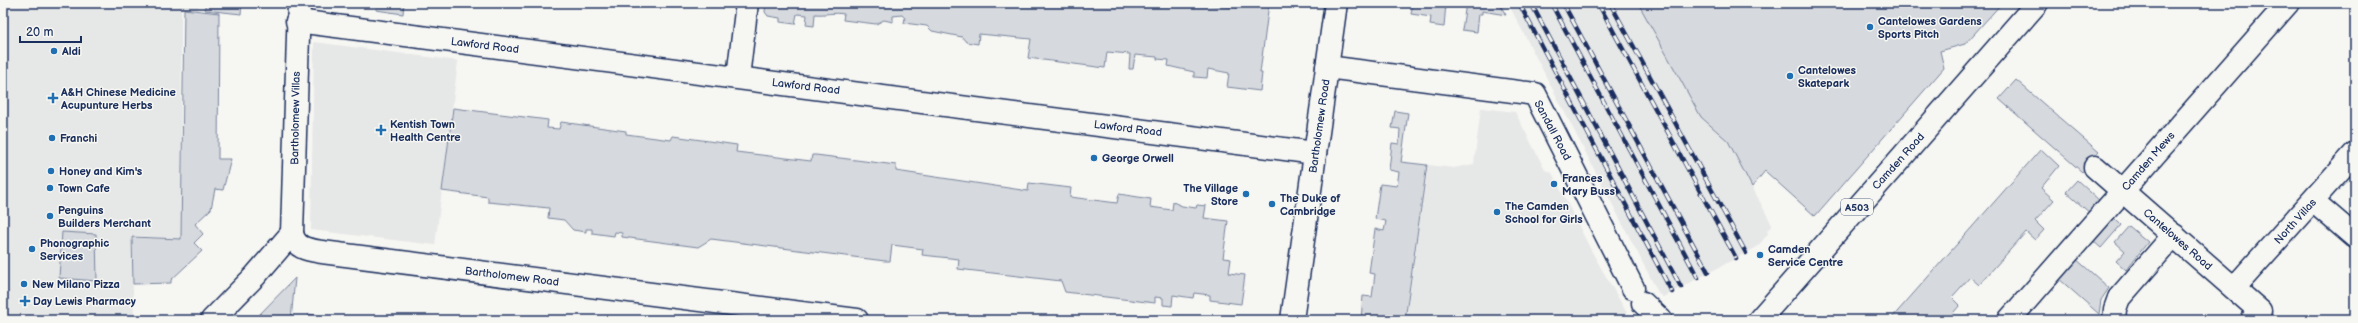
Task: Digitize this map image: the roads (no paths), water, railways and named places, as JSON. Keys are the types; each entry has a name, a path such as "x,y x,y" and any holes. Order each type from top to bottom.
{"main road":[{"path":"738,77 747,3"},
{"name":"Bartholomew Road","path":"1292,320 1336,3"},
{"name":"Camden Road","path":"1759,320 2037,3"},
{"name":"Camden Mews","path":"2009,320 2288,3"},
{"name":"Lawford Road","path":"298,12 738,77 1315,153"},
{"name":"Bartholomew Villas","path":"292,234 298,12"},
{"name":"Sandall Road","path":"1327,67 1534,94 1638,296 1661,320"},
{"name":"North Villas","path":"2234,288 2355,153"},
{"name":"Cantelowes Road","path":"2095,167 2234,288 2256,315"},
{"path":"2313,201 2355,237"},
{"path":"212,320 255,276 292,234"},
{"name":"Bartholomew Road","path":"292,234 293,239 300,246 322,252 857,320"},
{"path":"2114,320 2115,309 2119,298 2174,235"}],"railway":[{"path":"1519,3 1672,292"},
{"path":"1531,3 1681,287"},
{"path":"1551,3 1698,278"},
{"path":"1563,3 1708,272"},
{"path":"1598,3 1736,258"},
{"path":"1610,3 1746,253"}],"place":[{"name":"Cantelowes Gardens Sports Pitch","path":"1870,27"},
{"name":"Aldi","path":"54,51"},
{"name":"Cantelowes Skatepark","path":"1790,76"},
{"name":"A&H Chinese Medicine Acupunture Herbs","path":"53,98"},
{"name":"Kentish Town Health Centre","path":"381,130"},
{"name":"Franchi","path":"52,138"},
{"name":"George Orwell","path":"1094,158"},
{"name":"Honey and Kim's","path":"51,171"},
{"name":"Frances Mary Buss","path":"1554,184"},
{"name":"Town Cafe","path":"50,188"},
{"name":"The Village Store","path":"1246,194"},
{"name":"The Duke of Cambridge","path":"1272,204"},
{"name":"The Camden School for Girls","path":"1497,212"},
{"name":"Penguins Builders Merchant","path":"50,216"},
{"name":"Phonographic Services","path":"32,249"},
{"name":"Camden Service Centre","path":"1760,255"},
{"name":"New Milano Pizza","path":"24,284"},
{"name":"Day Lewis Pharmacy","path":"25,301"}]}
